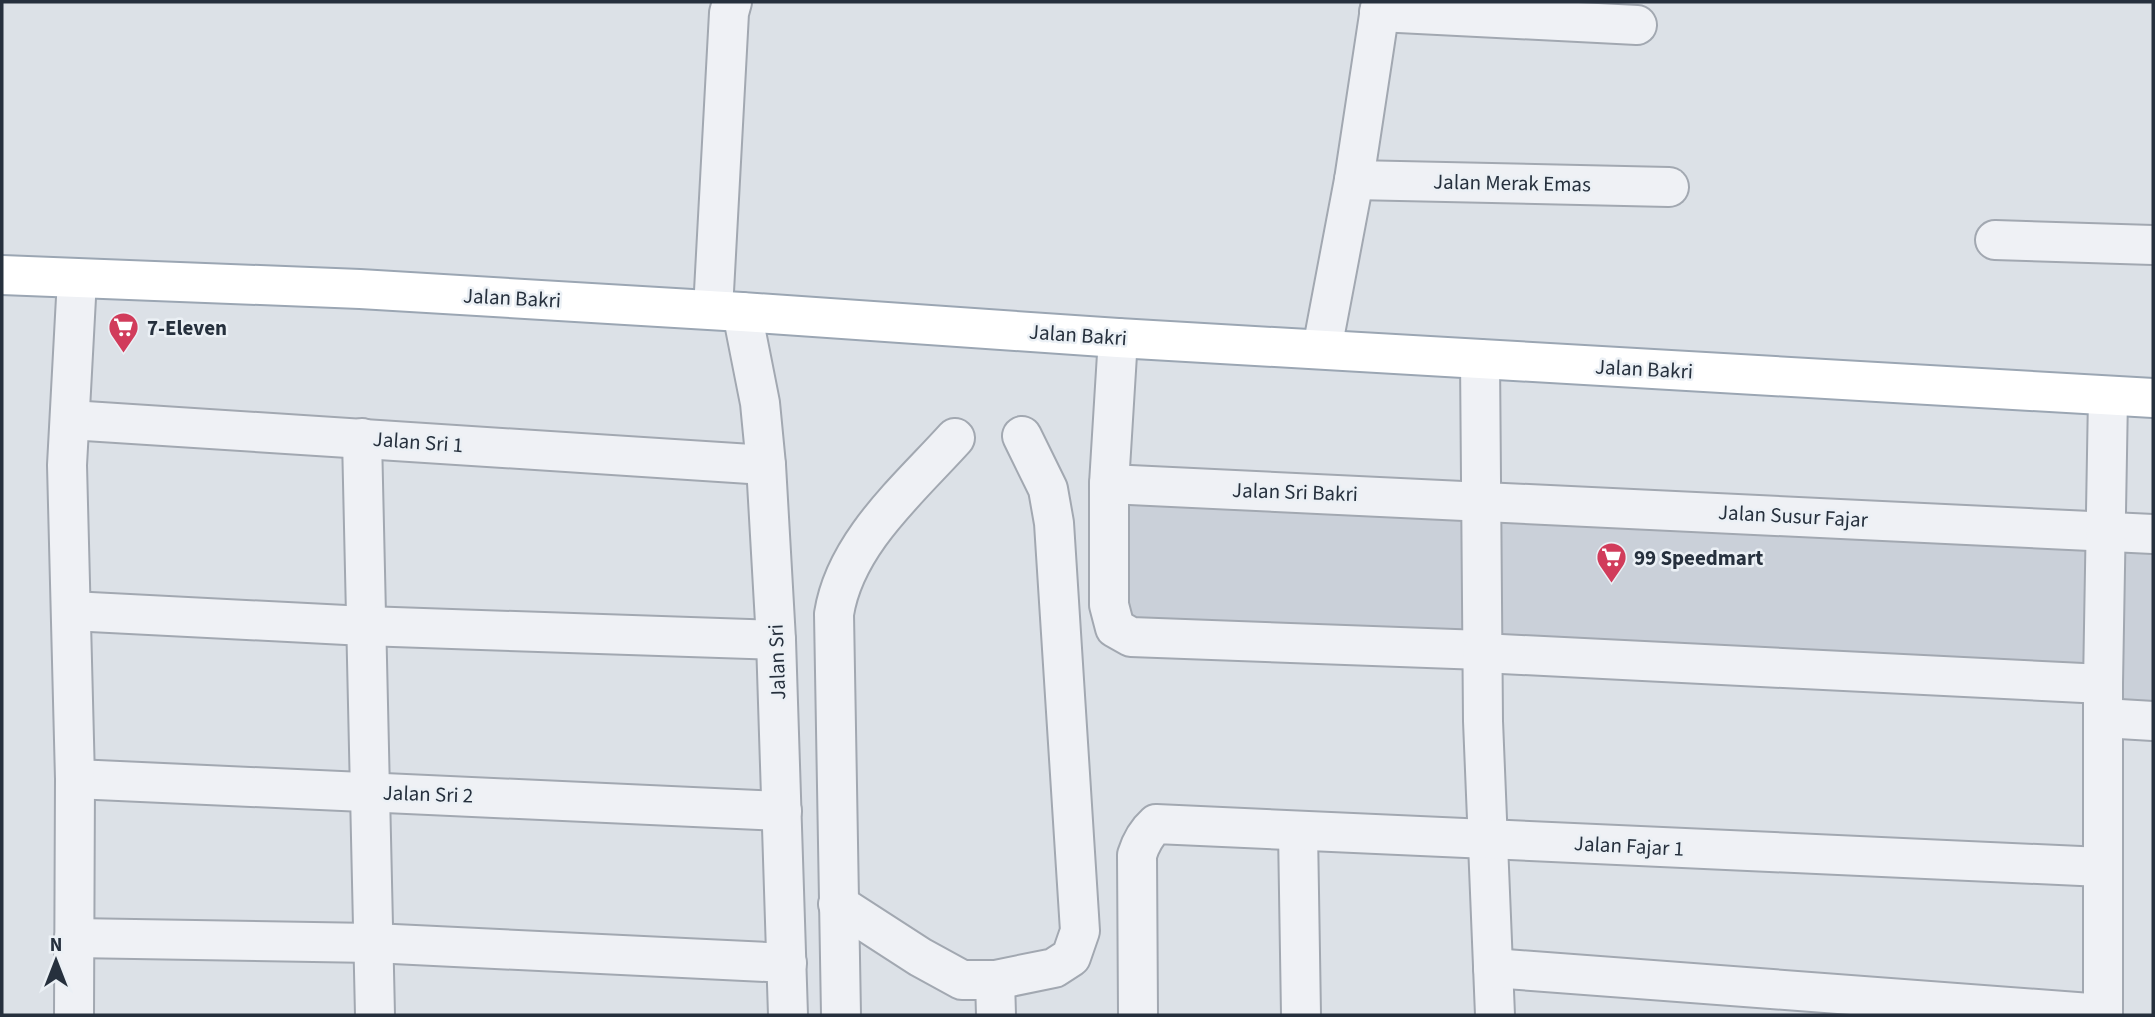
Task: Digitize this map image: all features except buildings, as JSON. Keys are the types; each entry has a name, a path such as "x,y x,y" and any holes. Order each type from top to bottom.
{"main road":[{"name":"Jalan Bakri","path":"2,275 360,289 1118,338 2153,398"}],"street":[{"name":"Jalan Sri","path":"732,2 728,27 727,311 760,403 766,464 776,640 788,1015"},
{"path":"1322,349 1354,180 1380,7 1637,25"},
{"name":"Jalan Merak Emas","path":"1354,180 1670,187"},
{"path":"1995,240 2153,246"},
{"path":"74,1015 75,779 67,465 77,279"},
{"path":"1118,338 1109,484 1109,605 1115,628 1131,637 1482,652 2103,701 2153,720"},
{"path":"1480,359 1482,652 1495,1015"},
{"path":"1493,968 2103,1015 2103,701 2108,397"},
{"name":"Jalan Sri 1","path":"70,419 766,464"},
{"path":"838,904 920,957 995,998 1071,957 1080,931 1055,523 1048,489 1023,436"},
{"path":"362,438 375,1015"},
{"path":"841,1015 834,614 838,590 852,562 879,522 955,438"},
{"name":"Jalan Sri Bakri","path":"1109,484 1480,500"},
{"name":"Jalan Susur Fajar","path":"1480,500 2153,534"},
{"path":"71,611 365,626 776,640"},
{"name":"Jalan Sri 2","path":"75,779 782,811"},
{"name":"Jalan Fajar 1","path":"1138,1015 1137,855 1141,842 1156,824 2102,867"},
{"path":"1298,831 1301,1015"},
{"path":"74,938 373,943 787,963"}],"shaded area":[{"path":"1101,470 2153,520 2153,730 2116,729 2116,691 1131,646"}],"place":[{"name":"7-Eleven","path":"124,355"},
{"name":"99 Speedmart","path":"1611,585"}]}
